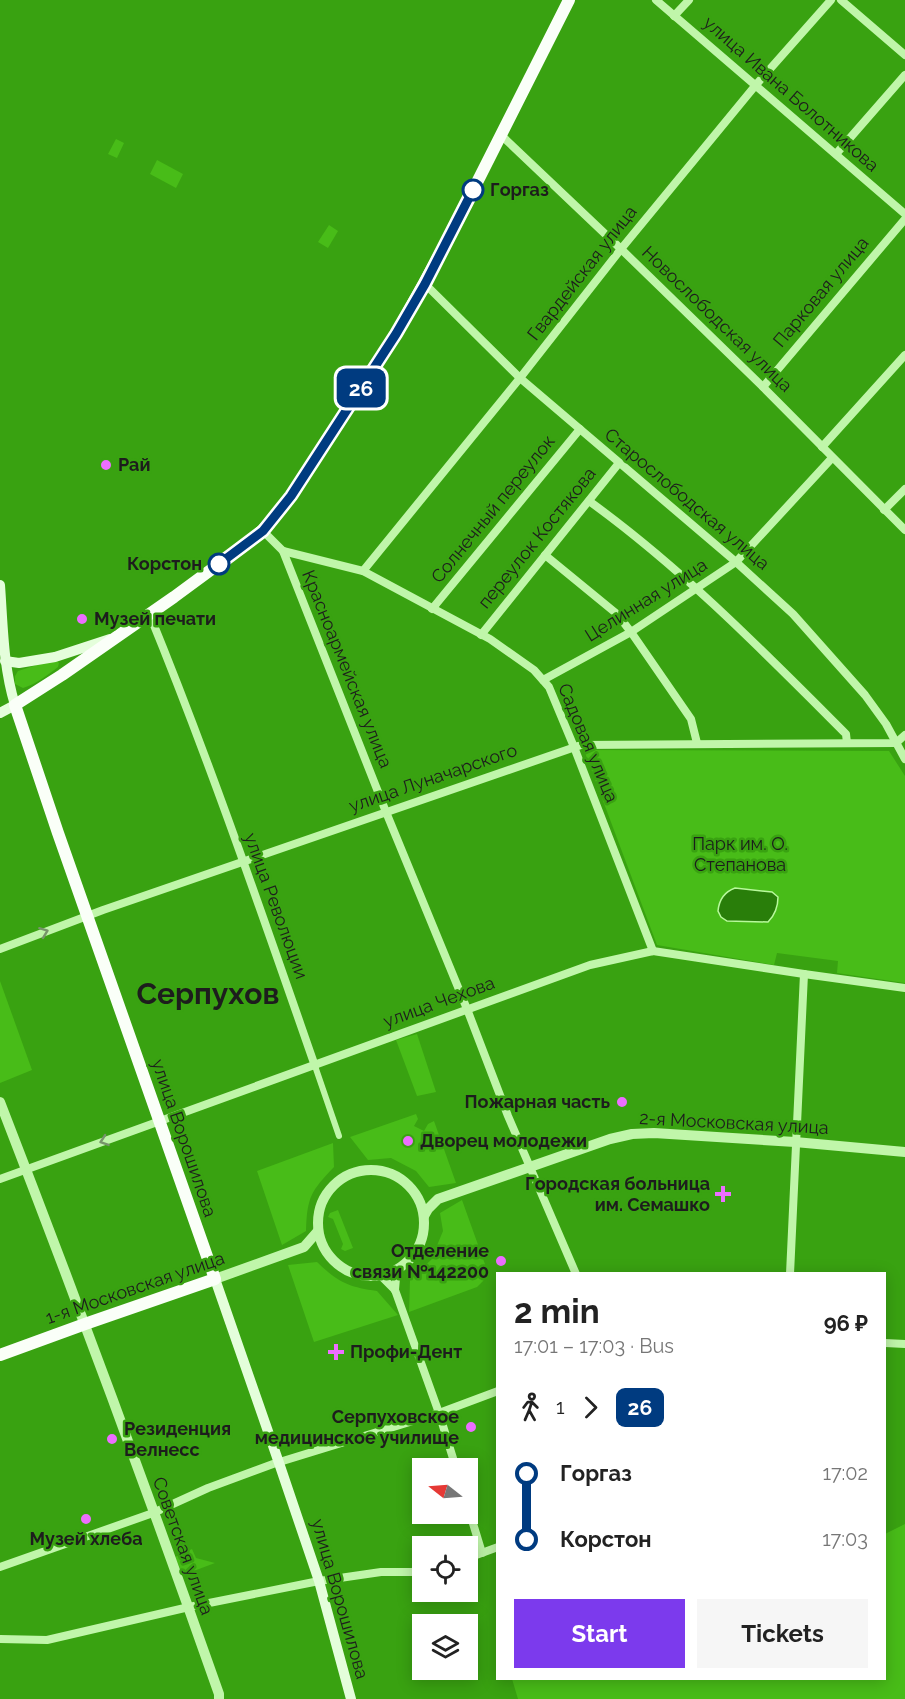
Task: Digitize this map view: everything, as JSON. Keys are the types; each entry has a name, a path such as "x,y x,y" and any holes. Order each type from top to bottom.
{"main road":[{"path":"0,713 62,675 174,597 263,531 291,496 396,334 425,284 569,0"},
{"name":"улица Ворошилова","path":"0,585 5,661 15,705 279,1462 319,1581 351,1699"},
{"path":"5,661 14,664 55,657 113,638"},
{"path":"55,657 63,663 62,675"},
{"name":"1-я Московская улица","path":"0,1355 214,1280"}],"street":[{"name":"улица Ивана Болотникова","path":"656,0 905,216"},
{"path":"674,16 689,0"},
{"name":"Гвардейская улица","path":"363,571 520,378 621,249 755,86 831,0"},
{"path":"841,0 905,55"},
{"path":"836,154 905,75"},
{"name":"Новослободская улица","path":"501,135 763,387 905,530"},
{"name":"Парковая улица","path":"763,387 905,216"},
{"name":"Старослободская улица","path":"425,284 520,378 736,562 793,614 858,686 886,724 905,759"},
{"path":"822,447 905,355"},
{"name":"Солнечный переулок","path":"432,609 580,429"},
{"name":"Целинная улица","path":"543,680 632,632 736,562 832,458"},
{"name":"переулок Костякова","path":"481,635 619,463"},
{"path":"884,510 905,489"},
{"path":"589,501 641,540 736,624 846,734 847,743"},
{"path":"263,531 283,551"},
{"name":"Садовая улица","path":"283,551 363,571 481,635 534,670 549,687 653,951"},
{"name":"Красноармейская улица","path":"283,551 529,1166 575,1272"},
{"path":"545,555 617,614 632,632 691,719 697,743"},
{"name":"улица Революции","path":"149,613 243,862 339,1136"},
{"path":"896,743 905,735"},
{"name":"улица Луначарского","path":"0,949 87,916 581,745 896,743"},
{"name":"улица Чехова","path":"0,1179 590,965 653,951 905,987"},
{"path":"790,1272 804,974"},
{"name":"Советская улица","path":"0,1102 189,1607 219,1699"},
{"name":"2-я Московская улица","path":"438,1199 529,1166 632,1134 654,1132 905,1152"},
{"path":"364,1170 390,1173 410,1186 424,1216 423,1232 417,1250 400,1268 380,1275 362,1276 336,1263 324,1250 318,1231 320,1208 331,1188 341,1180 364,1170"},
{"path":"416,1195 438,1199"},
{"path":"424,1216 438,1199"},
{"path":"304,1247 318,1231"},
{"path":"304,1247 324,1250"},
{"name":"1-я Московская улица","path":"214,1280 304,1247"},
{"path":"400,1268 395,1290 453,1458"},
{"path":"380,1275 395,1290"},
{"path":"886,1343 905,1344"},
{"path":"0,1567 153,1513 208,1488 279,1462 439,1413 496,1392"},
{"path":"473,1524 482,1553"},
{"path":"478,1554 496,1548"},
{"path":"0,1640 47,1640 189,1607 319,1581 381,1572 412,1572"}],"green space":[{"path":"116,139 124,143 117,158 108,154"},
{"path":"157,160 183,174 176,188 150,174"},
{"path":"329,225 338,231 328,248 318,242"},
{"path":"52,660 59,663 58,667 42,679 23,688 15,684 18,671"},
{"name":"Парк им. О. Степанова","path":"584,750 889,751 905,776 905,983 837,973 838,961 777,953 774,965 657,945"},
{"path":"0,981 32,1070 0,1083"},
{"path":"417,1034 436,1092 417,1096 396,1040"},
{"path":"416,1114 418,1119 414,1126 424,1131 428,1124 434,1121 456,1183 429,1187 416,1171 391,1158 368,1160 350,1137"},
{"path":"333,1143 334,1167 312,1195 309,1202 306,1231 282,1245 257,1171"},
{"path":"462,1200 486,1267 484,1280 477,1287 409,1312 410,1279 431,1260 443,1231 440,1213"},
{"path":"338,1210 353,1248 345,1251 341,1249 343,1244 333,1219 328,1217 330,1213"},
{"path":"317,1262 344,1283 377,1291 398,1315 314,1342 288,1265"},
{"path":"905,1524 905,1699 518,1699 512,1680 886,1680 886,1534"},
{"path":"192,1549 196,1558 215,1563 183,1575 175,1557"}],"shaded area":[{"path":"735,888 772,892 778,897 773,917 768,922 727,921 721,917 718,911 721,900 725,894"}],"bus line":[{"name":"26","path":"219,564 263,531 291,496 396,334 425,284 473,190"}],"place":[{"name":"Горгаз","path":"473,190"},
{"name":"Рай","path":"106,465"},
{"name":"Корстон","path":"219,564"},
{"name":"Музей печати","path":"82,619"},
{"name":"Пожарная часть","path":"622,1102"},
{"name":"Дворец молодежи","path":"408,1141"},
{"name":"Городская больница им. Семашко","path":"723,1194"},
{"name":"Отделение связи №142200","path":"501,1261"},
{"name":"Профи-Дент","path":"336,1352"},
{"name":"Серпуховское медицинское училище","path":"471,1427"},
{"name":"Резиденция Велнесс","path":"112,1439"},
{"name":"Музей хлеба","path":"86,1519"}],"district":[{"name":"Серпухов","path":"208,994"}]}
